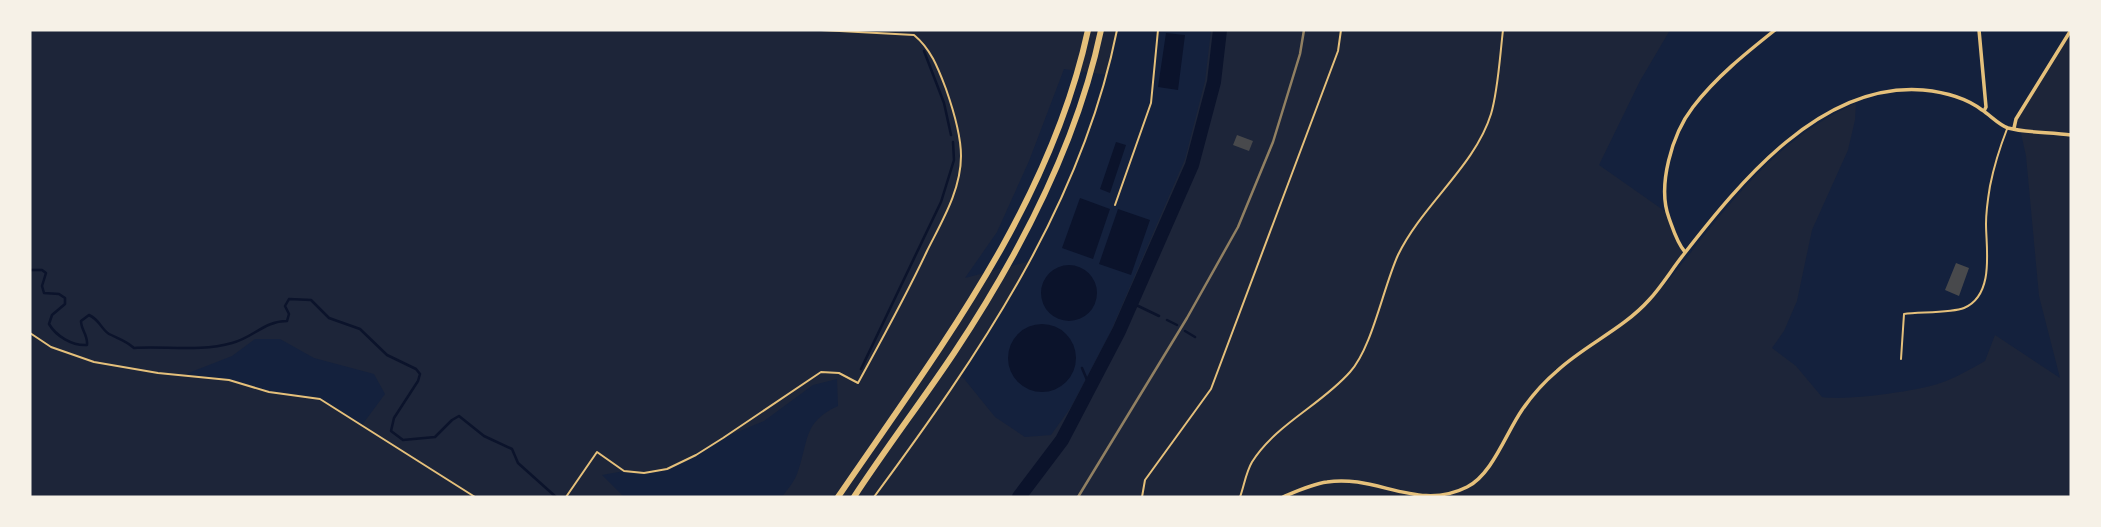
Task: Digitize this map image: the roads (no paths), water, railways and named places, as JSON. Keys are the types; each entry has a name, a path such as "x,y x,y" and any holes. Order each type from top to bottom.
{"highway":[{"path":"838,497 980,289 1040,170 1066,104 1088,30"},
{"path":"854,497 954,353 1024,235 1053,174 1079,107 1101,30"}],"street":[{"path":"1685,252 1664,205 1669,157 1691,108 1728,68 1775,30"},
{"path":"1979,30 1986,107 1984,111"},
{"path":"2014,128 2016,119 2071,30"},
{"path":"1283,497 1329,481 1354,483 1411,495 1439,496 1466,488 1482,478 1523,408 1557,371 1648,301 1685,252 1763,161 1832,111 1878,93 1922,90 1959,97 2008,128 2071,135"}],"lane":[{"path":"1901,359 1904,314 1964,308 1974,300 1981,289 1989,258 1986,223 1990,185 2008,128"}],"waterway":[{"path":"1019,497 1062,440 1119,331 1192,165 1214,82 1220,30"},
{"path":"924,51 944,103 951,135"},
{"path":"861,369 941,202 954,160 953,142"},
{"path":"30,270 42,270 46,273 42,286 44,293 59,294 65,298 65,304 52,315 49,324 65,339 81,345 87,345 81,321 89,315 109,334 134,348 196,348 239,341 272,324 287,321 289,314 285,306 289,299 311,300 329,318 360,329 387,355 416,369 420,374 394,418 391,431 403,440 435,437 459,416 484,436 512,449 518,463 556,497"},
{"path":"1132,303 1159,316"},
{"path":"1167,320 1177,325"},
{"path":"1185,331 1195,337"},
{"path":"1082,368 1090,387"}],"railway":[{"path":"1078,497 1187,318 1238,227 1273,142 1300,54 1304,30"}]}
